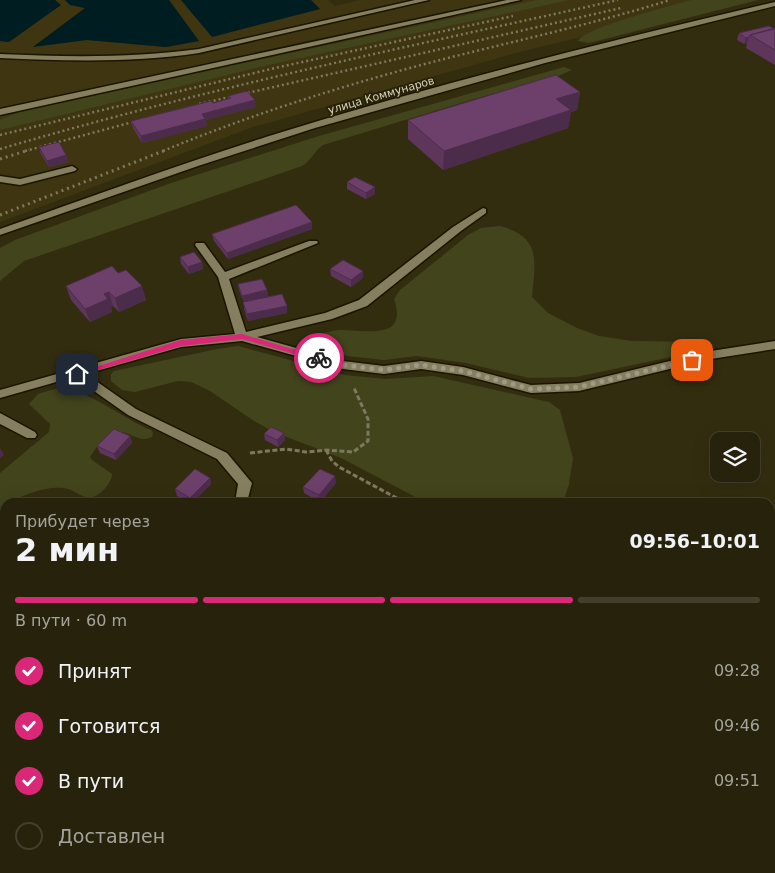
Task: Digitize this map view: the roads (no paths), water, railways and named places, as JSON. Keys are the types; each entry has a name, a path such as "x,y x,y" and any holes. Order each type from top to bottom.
{"street":[{"path":"3,58 172,55 199,51 424,0"},
{"path":"0,112 516,0"},
{"name":"улица Коммунаров","path":"0,232 163,175 310,127 682,25 775,4"},
{"path":"0,179 20,182 72,169"},
{"path":"0,394 77,374 181,343 242,337 328,316 363,303 457,229 483,211"},
{"path":"223,277 313,243"},
{"path":"200,245 223,277 242,337"},
{"path":"242,337 343,365 384,370 421,365 463,371 531,389 579,387 711,355 775,345"},
{"path":"77,374 132,412 222,456 245,483 242,498"},
{"path":"0,418 31,435"}],"water":[{"path":"0,0 55,0 61,5 9,42 0,41"},
{"path":"65,0 169,0 199,41 166,47 87,40 33,47 85,8 70,5"},
{"path":"181,0 311,0 320,9 212,37"}],"railway":[{"path":"0,149 76,127 230,88 618,0"},
{"path":"163,151 251,117 340,88 670,0"},
{"path":"199,104 621,8"},
{"path":"0,135 275,68 513,16"},
{"path":"25,151 144,119"},
{"path":"0,159 29,150"},
{"path":"0,215 166,150"}]}
